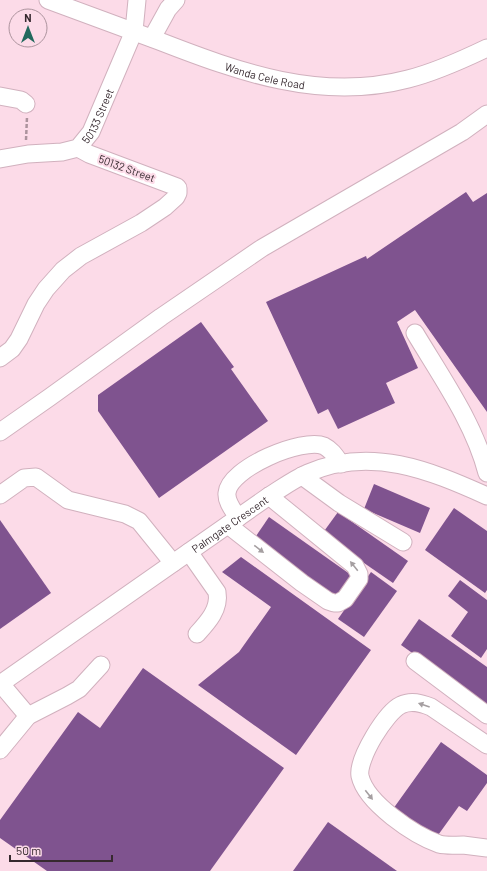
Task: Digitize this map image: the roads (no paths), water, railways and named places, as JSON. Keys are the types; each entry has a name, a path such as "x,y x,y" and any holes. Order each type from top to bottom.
{"street":[{"name":"Wanda Cele Road","path":"48,0 220,64 258,76 289,83 322,87 376,85 407,80 431,73 461,61 487,48"},
{"name":"50133 Street","path":"0,159 62,152 78,148 91,132 134,31 137,0"},
{"path":"152,38 168,9 176,0"},
{"path":"0,96 21,100 26,104"},
{"path":"0,432 167,313 262,248 462,132 487,114"},
{"name":"50132 Street","path":"0,358 12,349 19,340 36,304 46,289 63,270 81,256 141,223 165,207 176,197 178,193 178,188 176,187 88,154 78,148"},
{"path":"415,333 469,427 480,451 487,473"},
{"path":"269,496 356,566 359,579 345,599 338,603 328,601 302,583 233,521 227,492 230,484 254,464 287,449 308,444 325,446 332,451 341,464"},
{"name":"Palmgate Crescent","path":"0,684 269,496 308,473 341,464 365,461 384,461 446,478 487,496"},
{"path":"302,476 333,500 403,542"},
{"path":"0,495 24,478 36,477 68,500 125,514 139,521 173,563"},
{"path":"189,552 217,592 218,599 217,606 213,614 197,634"},
{"path":"415,660 487,715"},
{"path":"0,750 28,716 68,696 79,688 102,665"},
{"path":"0,684 28,716"},
{"path":"487,745 431,707 421,703 407,703 401,705 392,712 370,743 360,766 360,774 364,788 380,806 397,820 420,834 441,844 448,846 476,846 487,848"}]}
